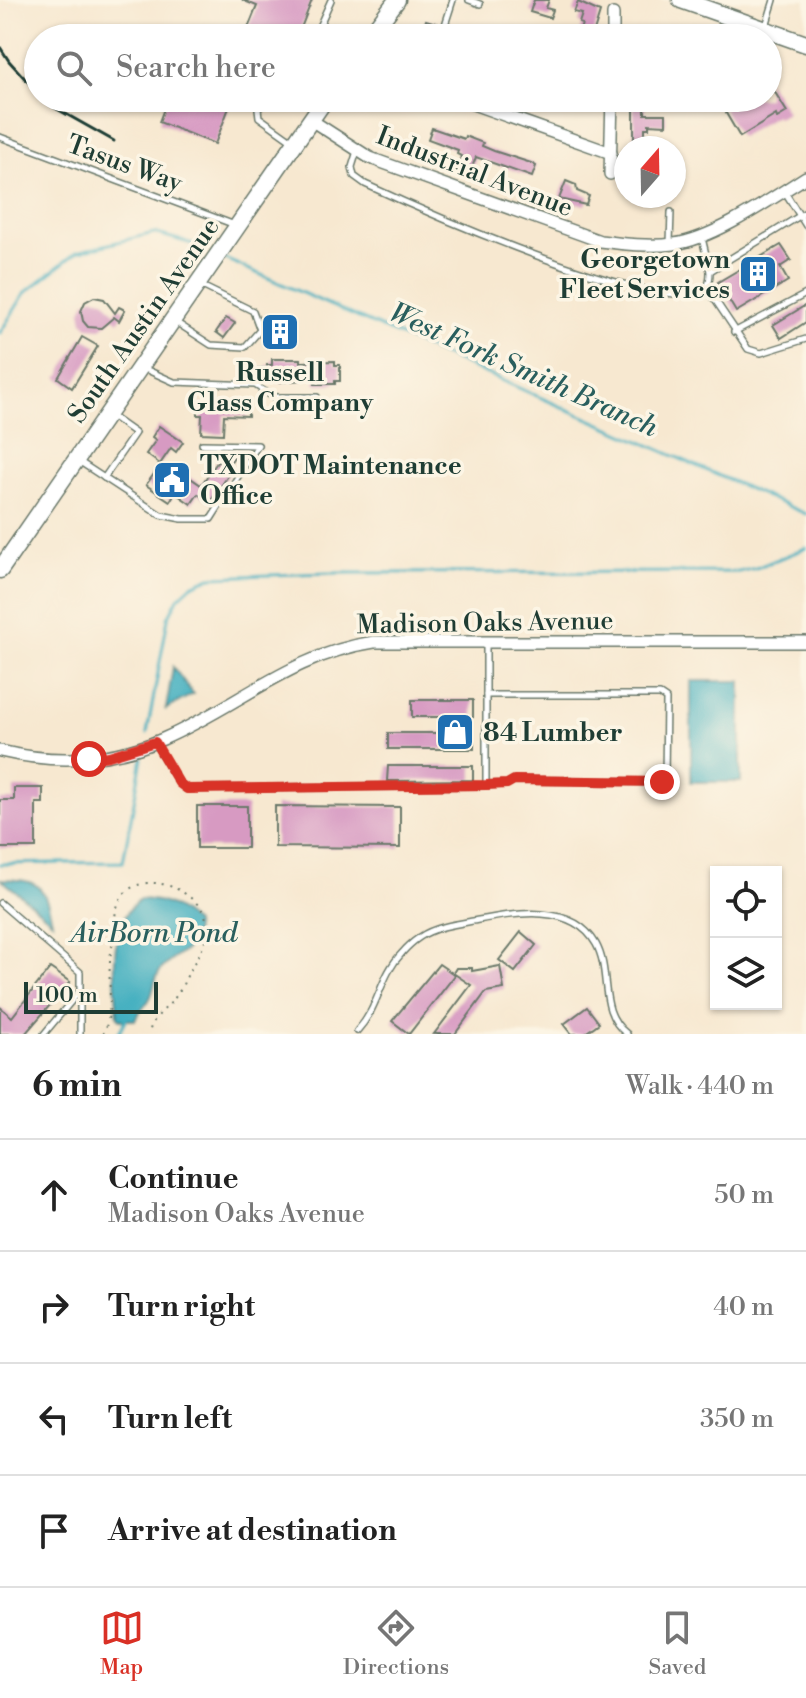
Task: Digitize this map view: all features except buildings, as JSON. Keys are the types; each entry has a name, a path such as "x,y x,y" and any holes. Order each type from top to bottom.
{"main road":[{"path":"379,24 397,0"},
{"path":"681,0 748,24"},
{"path":"782,36 806,44"},
{"name":"South Austin Avenue","path":"0,570 316,112"}],"street":[{"path":"613,14 613,24"},
{"path":"495,112 611,153"},
{"path":"610,174 612,112"},
{"name":"Industrial Avenue","path":"311,120 370,158 600,241 629,245 669,244 702,238 806,177"},
{"name":"Madison Oaks Avenue","path":"0,751 54,760 109,756 155,742 181,730 299,664 335,650 395,641 806,642"}],"lane":[{"path":"320,24 331,0"},
{"path":"445,24 453,0"},
{"path":"469,0 480,4"},
{"path":"766,24 774,0"},
{"path":"258,112 259,117 295,143"},
{"name":"Tasus Way","path":"0,137 237,226"},
{"path":"358,150 352,167 354,176 365,184 500,241 611,282 675,293 701,292 707,288"},
{"path":"785,191 803,214 806,226"},
{"path":"669,244 671,212"},
{"path":"710,271 803,214"},
{"path":"702,238 710,271 707,288 748,349 761,353 806,339"},
{"path":"172,319 211,345 245,347 260,330 253,311 197,284"},
{"path":"734,332 806,294"},
{"path":"140,366 174,382 255,385 273,397 317,397"},
{"path":"104,478 135,433 107,413"},
{"path":"76,459 161,515 211,519 258,445 202,444"},
{"path":"486,641 486,785"},
{"path":"155,742 179,783 187,789 486,785 507,784 514,780 662,782 665,778 666,699 660,695 486,695"},
{"path":"0,903 76,967 82,978 80,1034"},
{"path":"357,1031 370,1016 386,974 401,954 421,936 448,926 509,914 534,913 566,919 596,943 609,1009 627,1034"},
{"path":"44,1034 80,992"}],"path":[{"path":"103,1034 110,1015 114,910 123,894 137,885 166,884 185,893 201,908 208,922 208,932 206,942 177,996 151,1024 149,1034"}],"water":[{"path":"173,667 193,694 166,709"},
{"path":"691,681 741,681 741,782 691,782"},
{"path":"1,879 38,886 46,899 52,921"},
{"name":"AirBorn Pond","path":"140,899 157,901 176,909 195,923 194,934 184,952 166,964 158,974 151,996 135,1020 122,1020 118,1017 115,986 117,938 129,910"}],"waterway":[{"name":"West Fork Smith Branch","path":"0,333 25,293 77,252 154,233 207,248"},
{"name":"West Fork Smith Branch","path":"225,259 806,514"},
{"path":"147,733 168,618 178,598 192,585 211,577 330,573 739,572 806,548"},
{"path":"0,864 123,862 142,758"},
{"path":"118,1034 126,1020"}],"railway":[{"path":"0,47 24,78"},
{"path":"62,112 114,141"}],"place":[{"name":"Georgetown Fleet Services","path":"758,274"},
{"name":"Russell Glass Company","path":"280,332"},
{"name":"TXDOT Maintenance Office","path":"172,480"},
{"name":"84 Lumber","path":"455,732"}],"route":[{"path":"89,759 155,742 179,783 187,789 486,785 507,784 514,780 662,782"}]}
